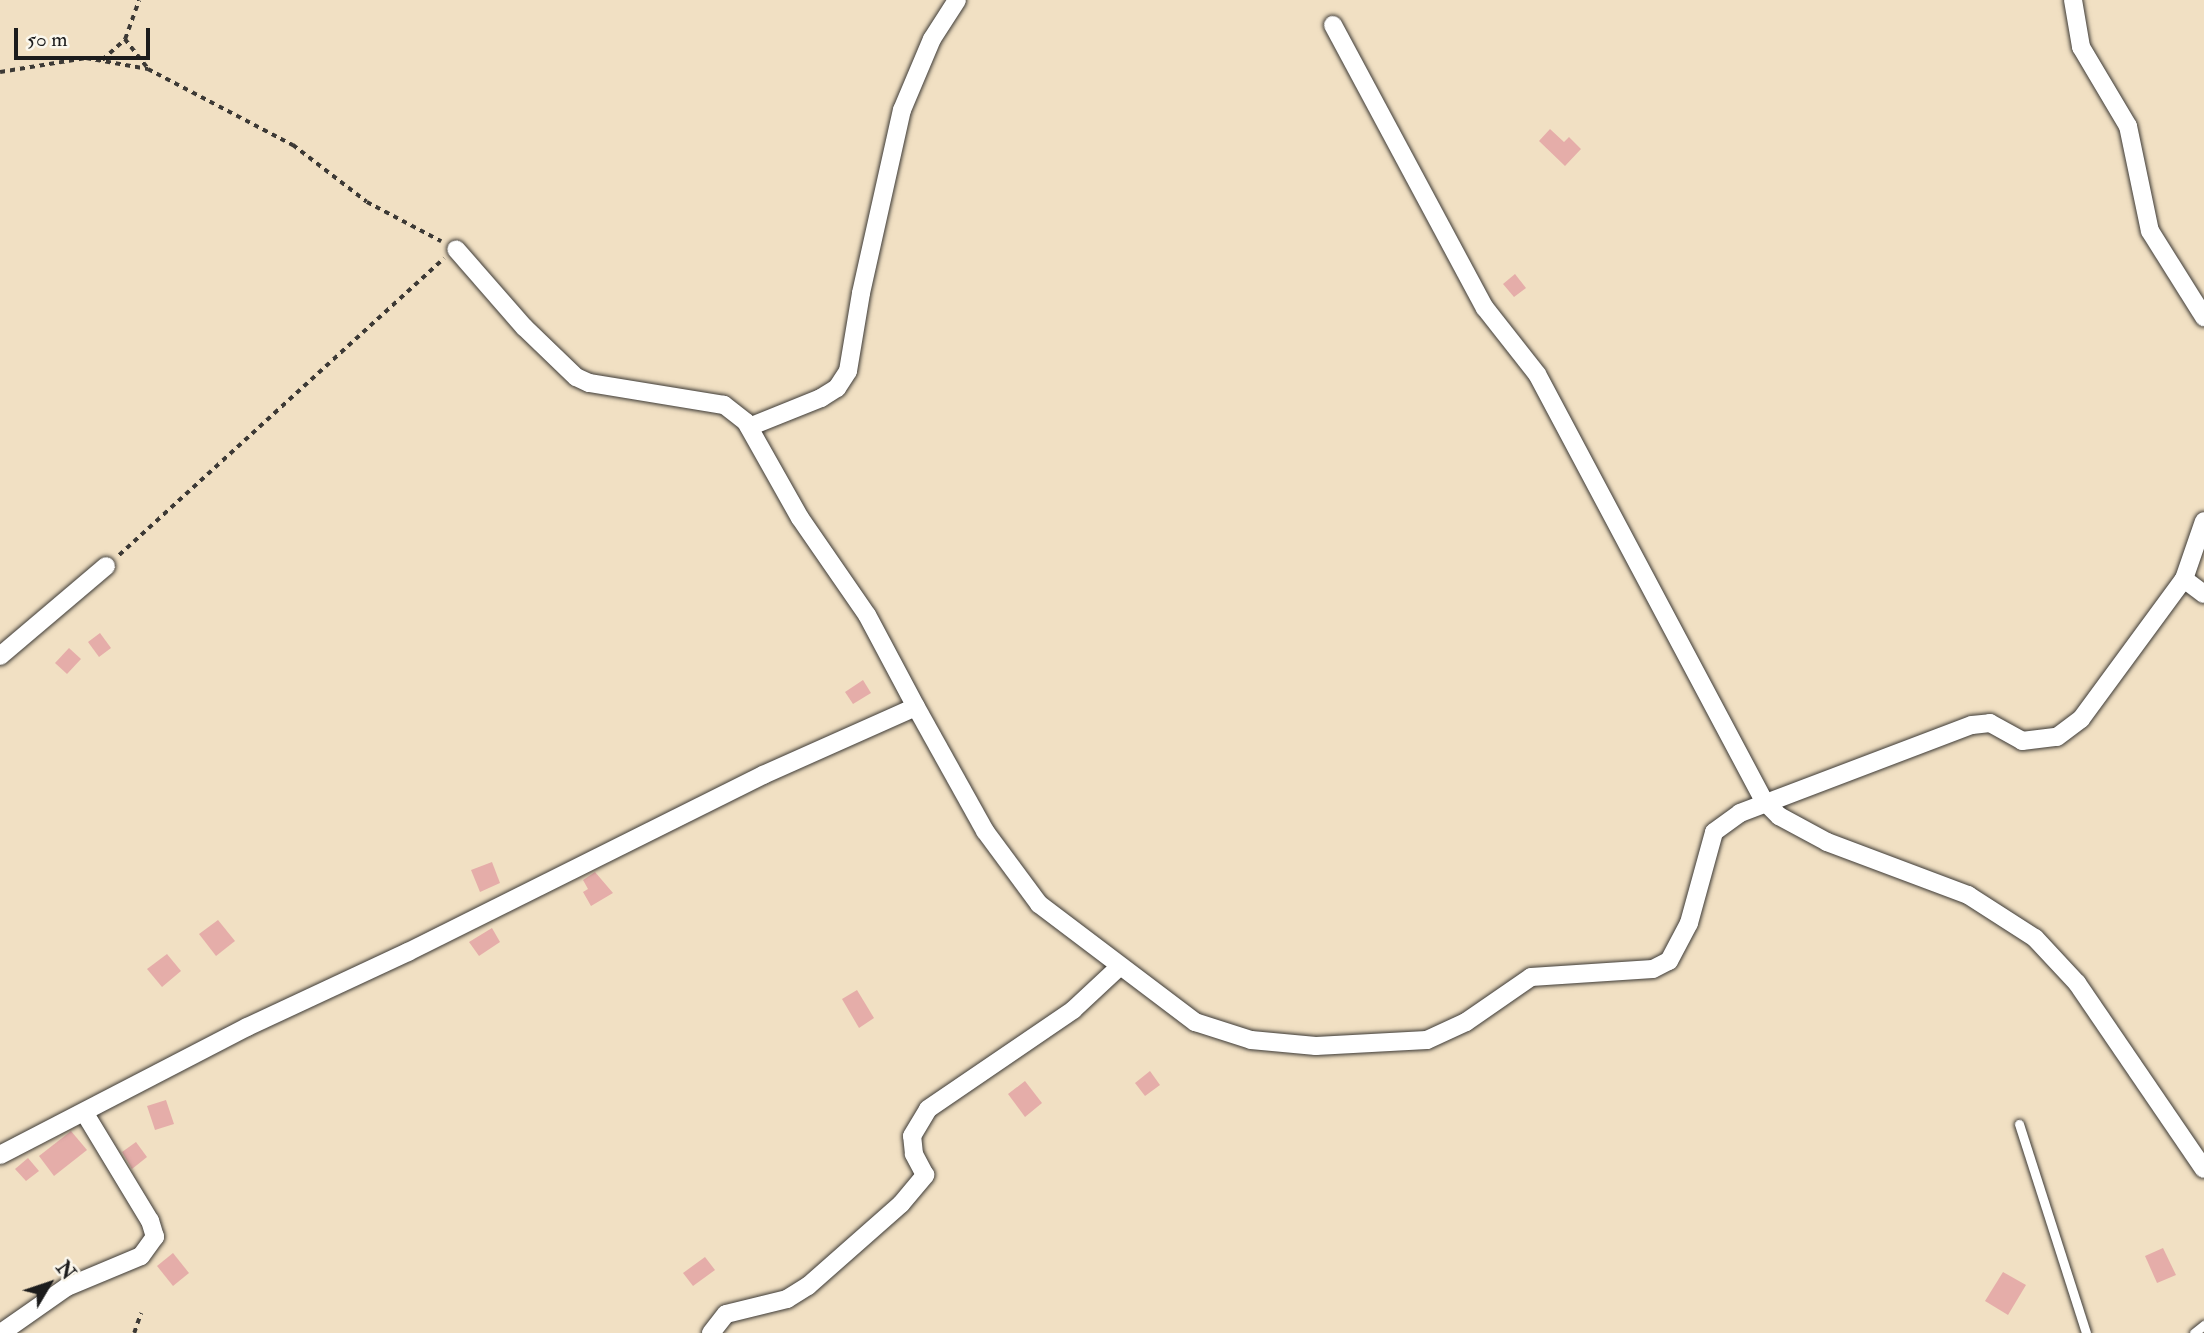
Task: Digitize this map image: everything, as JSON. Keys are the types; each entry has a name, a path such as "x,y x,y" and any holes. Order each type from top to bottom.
{"street":[{"path":"749,427 821,398 837,388 848,372 861,293 902,110 932,39 957,0"},
{"path":"2073,0 2081,47 2128,126 2150,231 2204,317"},
{"path":"1333,24 1485,308 1537,374 1765,802 1779,816 1827,842 1968,895 2035,938 2077,983 2204,1169"},
{"path":"456,249 524,327 576,377 589,383 724,405 749,427 800,519 867,615 985,831 1025,889 1054,918 1118,968 1195,1022 1251,1040 1316,1046 1427,1040 1487,1009 1531,977 1653,969 1669,961 1689,923 1714,832 1765,802 1972,725 1990,723 2021,741 2057,737 2081,719 2184,579 2204,522"},
{"path":"0,656 106,566"},
{"path":"2184,579 2204,594"},
{"path":"0,1156 247,1027 408,952 764,775 916,707"},
{"path":"711,1333 726,1314 787,1299 808,1286 901,1204 925,1175 914,1154 912,1136 928,1109 1073,1010 1118,968"},
{"path":"1,1333 67,1287 141,1256 155,1237 150,1221 84,1112"}],"lane":[{"path":"2019,1124 2086,1333"},
{"path":"2194,1333 2204,1325"}],"path":[{"path":"102,60 125,38 139,0"},
{"path":"125,38 148,69"},
{"path":"0,72 86,58 148,69 293,145 367,202 456,249 106,566"},
{"path":"134,1333 141,1313"}],"building":[{"path":"1550,129 1564,142 1569,137 1581,149 1565,166 1539,141"},
{"path":"1515,274 1526,288 1514,297 1503,284"},
{"path":"100,633 111,648 99,657 88,642"},
{"path":"69,648 81,659 67,674 55,663"},
{"path":"863,680 871,693 853,704 845,692"},
{"path":"492,862 500,883 480,892 471,870"},
{"path":"595,872 613,893 591,906 583,892 588,889 583,880"},
{"path":"218,920 235,941 216,956 199,934"},
{"path":"492,928 500,942 479,956 469,942"},
{"path":"167,954 181,971 162,987 147,969"},
{"path":"857,990 874,1018 859,1028 842,999"},
{"path":"1150,1071 1160,1085 1145,1096 1135,1083"},
{"path":"1025,1081 1042,1103 1025,1117 1008,1094"},
{"path":"166,1100 174,1124 155,1130 147,1106"},
{"path":"71,1131 87,1150 54,1176 39,1156"},
{"path":"136,1142 147,1157 132,1169 122,1152"},
{"path":"28,1158 39,1171 26,1181 15,1169"},
{"path":"2163,1248 2176,1275 2157,1283 2145,1256"},
{"path":"173,1253 189,1273 173,1286 157,1266"},
{"path":"705,1257 715,1270 693,1286 683,1273"},
{"path":"2003,1272 2026,1285 2008,1315 1985,1301"}]}
